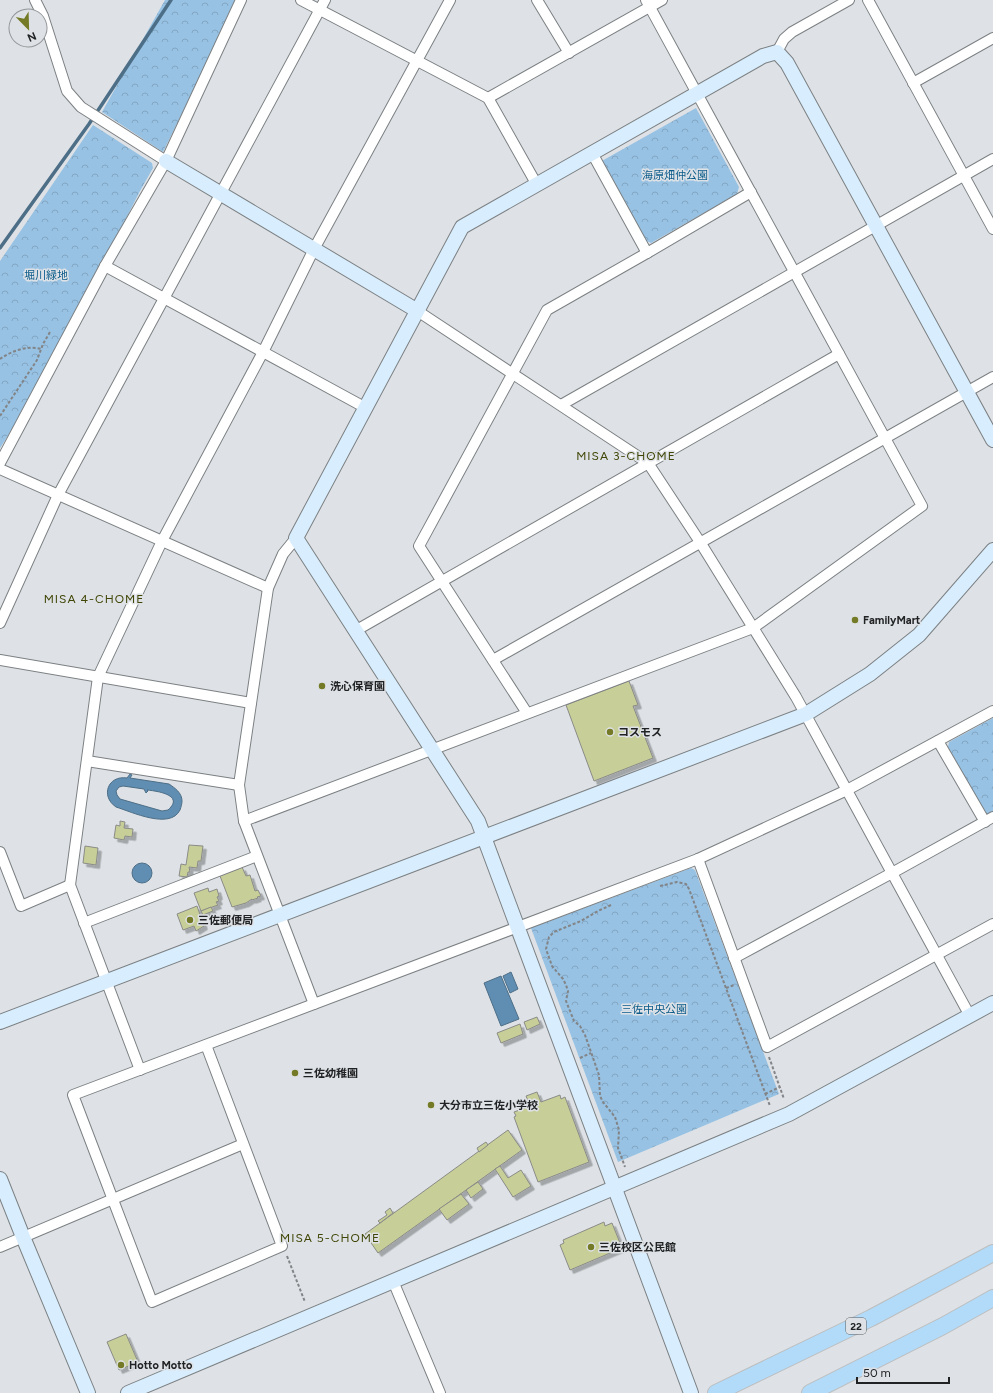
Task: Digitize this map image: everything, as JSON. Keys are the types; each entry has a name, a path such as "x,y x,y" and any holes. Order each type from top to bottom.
{"main road":[{"name":"22","path":"716,1393 871,1318 993,1254"},
{"path":"810,1393 943,1326 993,1298"}],"street":[{"path":"35,0 43,16 67,91 81,107 166,161 416,310 648,463 700,542 806,714 970,1016"},
{"path":"0,463 105,266 166,161 241,0"},
{"path":"300,0 488,98 537,185"},
{"path":"0,623 58,495 325,0"},
{"path":"140,1070 70,885 98,677 162,541 263,352 314,249 450,0"},
{"path":"538,0 569,52"},
{"path":"488,98 569,52 648,3 662,0"},
{"path":"314,1004 244,821 239,785 268,588 283,554 296,538 366,408 416,310 462,228 763,56 777,52 784,39 792,32 849,0"},
{"path":"868,0 993,230"},
{"path":"244,821 753,628 922,506 648,3"},
{"path":"913,83 993,38"},
{"path":"777,52 787,63 993,440"},
{"path":"592,153 647,253"},
{"path":"561,405 993,159"},
{"path":"527,713 419,546 546,310 751,192"},
{"path":"105,266 366,408"},
{"path":"356,631 839,354"},
{"path":"493,660 993,376"},
{"path":"0,469 268,588"},
{"path":"296,538 478,821 691,1393"},
{"path":"0,1022 806,714 870,674 919,635 993,550"},
{"path":"0,660 251,703"},
{"path":"206,1045 282,1246 152,1302 73,1095 698,859 847,790 993,711"},
{"path":"734,958 892,874 989,820 938,741"},
{"path":"87,761 239,785"},
{"path":"0,852 21,906 70,885"},
{"path":"84,923 257,856"},
{"path":"698,859 767,1047 993,924"},
{"path":"128,1393 789,1114 993,1003"},
{"path":"0,1247 243,1144"},
{"path":"0,1179 88,1393"},
{"path":"393,1282 440,1393"}],"path":[{"path":"0,416 37,360 50,332"},
{"path":"0,359 10,353 31,347 41,349"},
{"path":"654,888 678,882 686,884 689,889 770,1106"},
{"path":"615,903 581,921 554,932 548,937 546,949 552,966 566,985 568,991 566,1001 574,1021 580,1026 585,1036 599,1075 600,1096 602,1102 615,1118 618,1126 618,1148 625,1166"},
{"path":"767,1047 767,1054 784,1099"},
{"path":"577,1059 591,1053"},
{"path":"765,1094 780,1087"},
{"path":"282,1246 286,1252 305,1302"}],"green space":[{"path":"165,0 238,0 163,152 102,112"},
{"name":"海原畑仲公園","path":"696,108 739,187 737,194 651,243 647,241 600,162"},
{"name":"堀川緑地","path":"93,125 152,163 153,168 18,420 0,448 0,261"},
{"path":"993,718 993,812 989,815 983,812 948,747 949,742"},
{"name":"三佐中央公園","path":"691,868 695,870 779,1094 618,1162 531,928"}],"shaded area":[{"path":"130,774 132,775 130,778 169,784 176,789 182,798 180,810 175,816 168,819 160,819 150,818 116,807 108,797 108,787 115,780 127,778","holes":["123,786 144,789 146,793 148,791 147,790 157,791 168,795 173,801 172,805 168,810 162,811 120,799 116,791 119,787"]},
{"path":"142,863 149,866 152,873 149,880 142,883 135,880 132,873 135,866"},
{"path":"511,972 518,989 510,993 503,976"},
{"path":"501,976 519,1019 501,1026 484,983"}],"building":[{"name":"コスモス","path":"629,681 638,705 633,706 653,758 594,781 566,705"},
{"path":"120,821 125,822 124,828 133,829 132,837 125,836 124,840 114,838 116,825 120,826"},
{"path":"189,845 203,846 201,861 198,861 197,868 189,867 190,872 188,872 187,877 179,876 181,864 186,865"},
{"path":"85,846 98,848 96,865 83,863"},
{"path":"242,867 246,876 250,875 255,891 258,890 261,896 246,903 232,907 220,876"},
{"path":"208,888 209,892 217,889 219,896 217,897 219,901 216,902 218,905 201,911 194,893"},
{"name":"三佐郵便局","path":"197,906 204,926 196,931 194,926 183,930 177,914"},
{"path":"211,907 213,911 203,915 201,911"},
{"path":"537,1017 540,1024 527,1030 524,1022"},
{"path":"520,1024 523,1034 501,1043 497,1033"},
{"path":"537,1092 541,1102 560,1095 561,1099 565,1097 589,1162 538,1182 514,1117 516,1116 514,1112 530,1106 526,1096"},
{"path":"508,1130 522,1150 378,1253 365,1234"},
{"path":"486,1142 488,1145 479,1152 477,1148"},
{"path":"500,1166 508,1178 521,1170 531,1186 513,1197 495,1169"},
{"path":"478,1182 483,1189 471,1198 466,1190"},
{"path":"461,1194 469,1204 447,1220 439,1209"},
{"path":"390,1208 393,1213 380,1223 378,1221 387,1215 385,1212"},
{"name":"三佐校区公民館","path":"604,1222 605,1226 612,1223 622,1248 570,1270 560,1245 564,1243 563,1240"},
{"path":"126,1334 138,1362 119,1370 107,1342"}],"waterway":[{"path":"0,248 89,124 171,0"}],"place":[{"name":"FamilyMart","path":"855,620"},
{"name":"洗心保育園","path":"322,686"},
{"name":"コスモス","path":"610,732"},
{"name":"三佐郵便局","path":"190,920"},
{"name":"三佐幼稚園","path":"295,1073"},
{"name":"大分市立三佐小学校","path":"431,1105"},
{"name":"三佐校区公民館","path":"591,1247"},
{"name":"Hotto Motto","path":"121,1365"}],"district":[{"name":"MISA 3-CHOME","path":"626,456"},
{"name":"MISA 4-CHOME","path":"94,599"},
{"name":"MISA 5-CHOME","path":"330,1238"}]}
